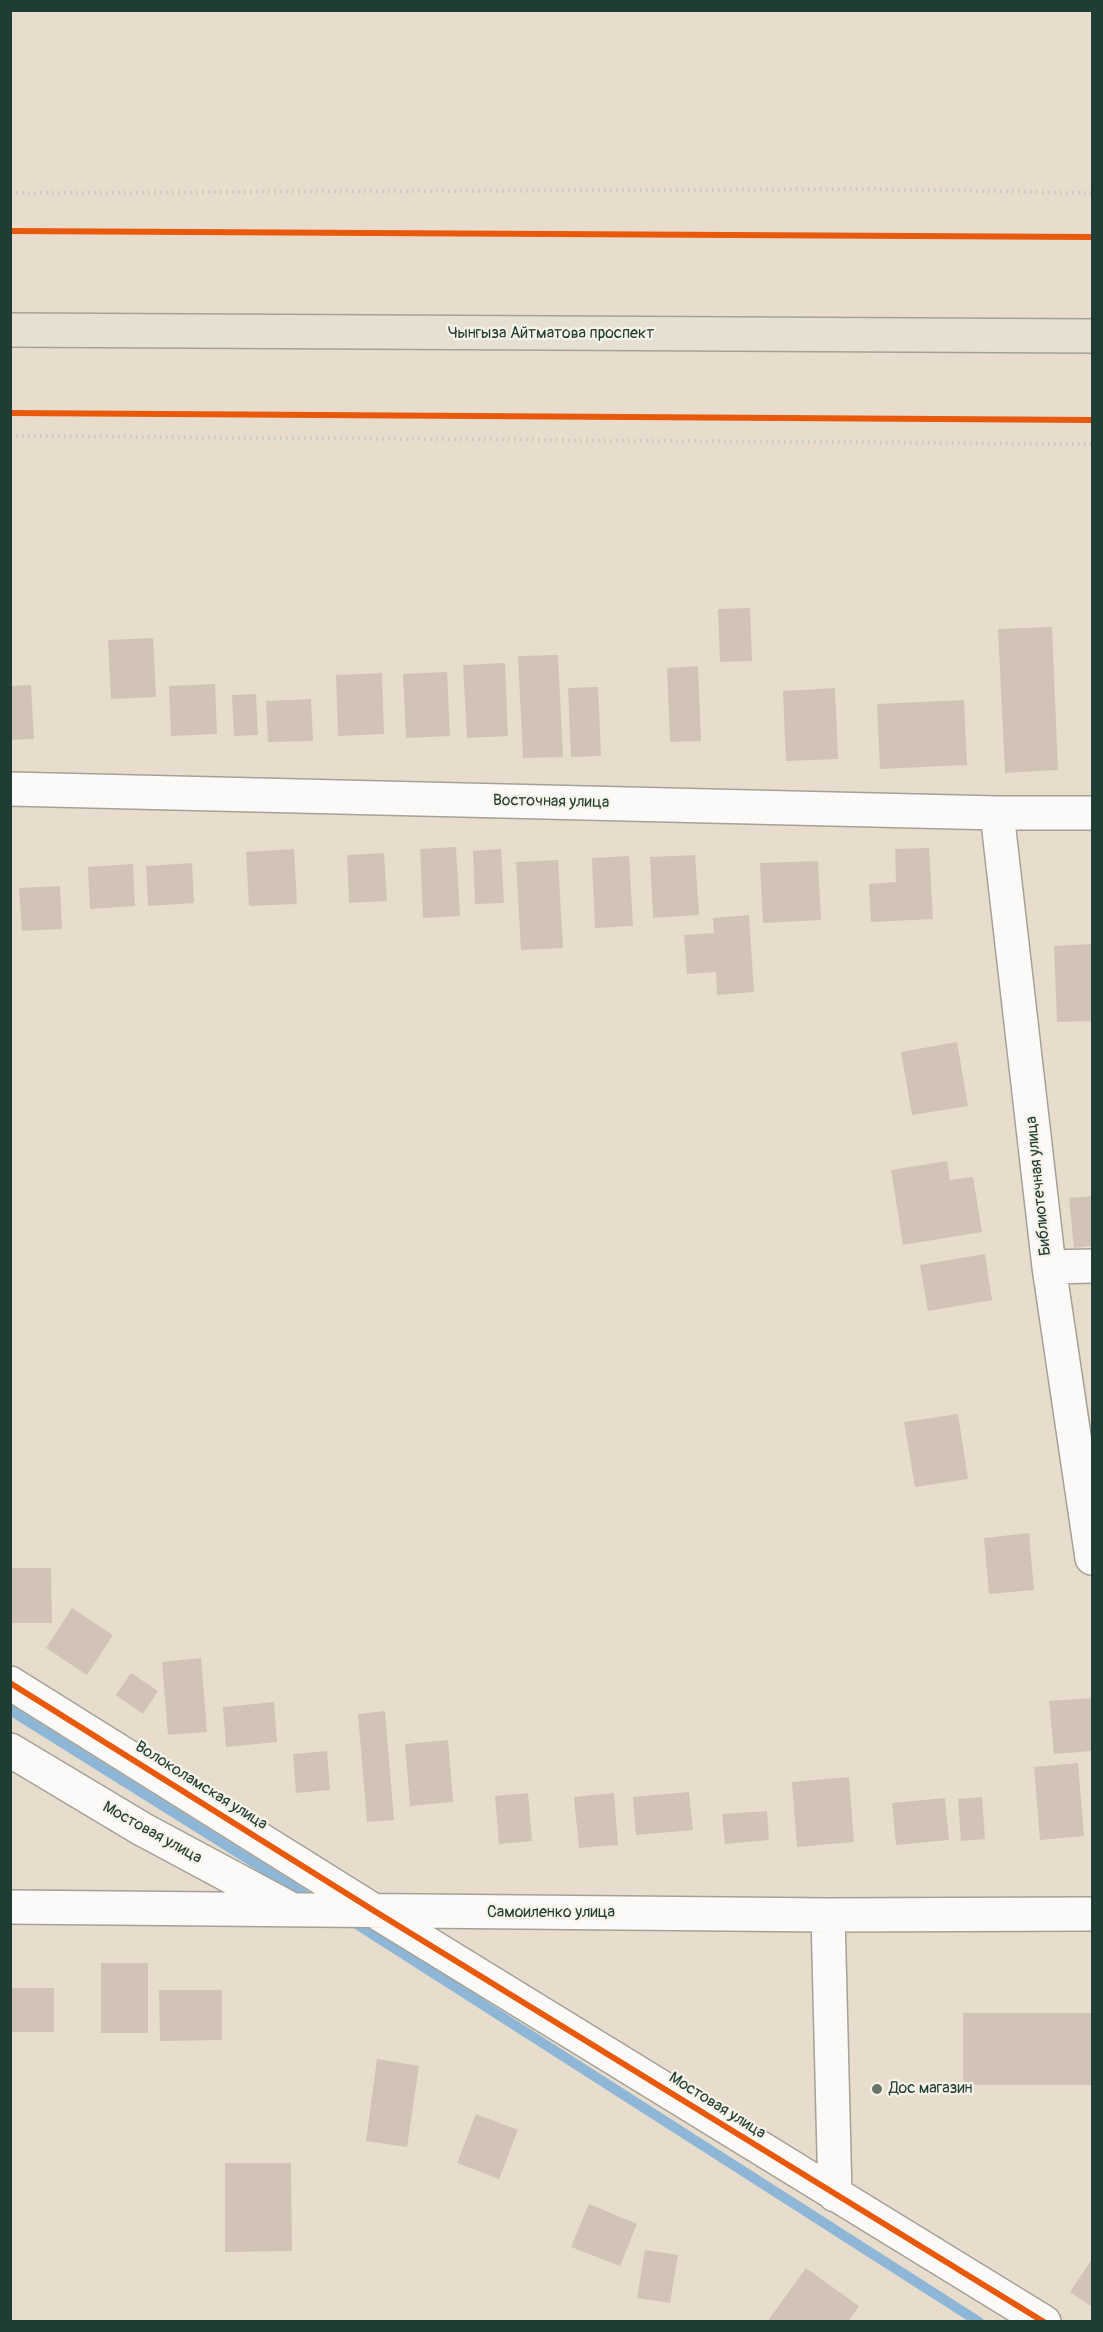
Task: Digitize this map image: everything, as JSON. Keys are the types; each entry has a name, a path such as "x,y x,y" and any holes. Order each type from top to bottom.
{"main road":[{"name":"Чынгыза Айтматова проспект","path":"10,330 1092,336"}],"street":[{"name":"Восточная улица","path":"10,789 997,813 1092,813"},
{"name":"Библиотечная улица","path":"997,813 1048,1266 1092,1558"},
{"path":"1048,1266 1092,1266"},
{"name":"Волоколамская улица","path":"10,1683 376,1912"},
{"name":"Мостовая улица","path":"10,1750 142,1829 296,1911"},
{"name":"Самоиленко улица","path":"10,1908 828,1915 1092,1914"},
{"name":"Мостовая улица","path":"376,1912 1044,2322"},
{"path":"828,1915 835,2195"}],"path":[{"path":"10,193 869,189 1092,194"},
{"path":"10,436 1092,444"}],"building":[{"path":"750,608 752,661 720,662 718,609"},
{"path":"1052,627 1058,770 1005,773 998,629"},
{"path":"153,638 156,697 111,699 108,640"},
{"path":"558,655 563,757 523,758 518,656"},
{"path":"505,663 508,736 467,738 463,665"},
{"path":"698,666 701,741 670,742 667,668"},
{"path":"447,672 450,736 406,738 403,674"},
{"path":"382,673 384,734 338,736 336,675"},
{"path":"215,684 217,734 171,736 169,686"},
{"path":"31,685 34,739 10,740 10,686"},
{"path":"598,687 601,756 571,757 568,688"},
{"path":"835,688 838,759 786,761 783,691"},
{"path":"256,694 258,735 234,736 232,695"},
{"path":"311,699 313,741 268,742 266,701"},
{"path":"964,700 967,765 880,769 877,704"},
{"path":"456,847 460,916 423,918 420,849"},
{"path":"929,848 933,919 871,922 869,884 896,882 895,849"},
{"path":"294,849 297,904 249,906 246,852"},
{"path":"501,849 504,903 475,904 473,851"},
{"path":"384,853 387,901 349,903 347,855"},
{"path":"695,855 699,915 653,918 650,857"},
{"path":"629,856 633,926 595,928 592,858"},
{"path":"558,860 563,948 521,950 516,862"},
{"path":"818,861 821,920 763,923 760,863"},
{"path":"192,863 194,903 148,906 146,866"},
{"path":"133,864 135,906 90,909 88,867"},
{"path":"60,886 62,929 22,931 19,888"},
{"path":"749,915 754,992 717,995 716,972 687,974 684,935 714,933 713,918"},
{"path":"1092,944 1092,1021 1057,1022 1054,946"},
{"path":"957,1042 968,1106 912,1115 901,1052"},
{"path":"947,1161 950,1180 973,1177 982,1232 903,1245 891,1170"},
{"path":"1092,1196 1092,1246 1074,1248 1069,1198"},
{"path":"985,1254 992,1300 928,1311 920,1265"},
{"path":"958,1414 968,1479 915,1487 904,1422"},
{"path":"1029,1533 1034,1590 989,1594 984,1538"},
{"path":"10,1568 51,1568 52,1623 10,1623"},
{"path":"72,1608 113,1635 87,1675 46,1648"},
{"path":"201,1658 207,1732 168,1735 162,1662"},
{"path":"131,1673 158,1691 143,1714 116,1695"},
{"path":"1092,1698 1092,1751 1054,1754 1049,1701"},
{"path":"274,1702 277,1742 226,1747 223,1707"},
{"path":"385,1711 394,1820 367,1822 358,1714"},
{"path":"448,1740 453,1802 410,1806 405,1744"},
{"path":"327,1751 330,1790 296,1793 293,1754"},
{"path":"1078,1763 1084,1836 1040,1840 1034,1767"},
{"path":"849,1777 854,1842 797,1847 792,1782"},
{"path":"689,1792 693,1830 636,1835 633,1797"},
{"path":"528,1793 532,1841 499,1844 495,1796"},
{"path":"614,1793 618,1845 579,1848 574,1797"},
{"path":"982,1797 985,1839 961,1841 958,1799"},
{"path":"945,1798 949,1840 896,1845 892,1803"},
{"path":"767,1811 769,1840 725,1844 722,1814"},
{"path":"101,1963 148,1963 148,2033 101,2033"},
{"path":"10,1988 54,1988 54,2032 10,2032"},
{"path":"159,1990 222,1990 222,2040 160,2041"},
{"path":"963,2013 1092,2013 1092,2085 963,2085"},
{"path":"377,2059 419,2066 407,2147 366,2141"},
{"path":"476,2114 518,2130 499,2179 457,2163"},
{"path":"225,2163 291,2163 292,2251 225,2252"},
{"path":"589,2204 637,2224 620,2266 571,2247"},
{"path":"645,2250 678,2255 670,2303 637,2298"},
{"path":"1092,2259 1092,2307 1070,2292"},
{"path":"806,2268 859,2306 848,2322 767,2322"}],"waterway":[{"path":"10,1710 304,1894"},
{"path":"355,1923 979,2322"}],"cycle path":[{"path":"10,231 1092,237"},
{"path":"10,413 1092,420"},
{"path":"10,1683 376,1912 1044,2322"}],"place":[{"name":"Дос магазин","path":"877,2089"}]}
